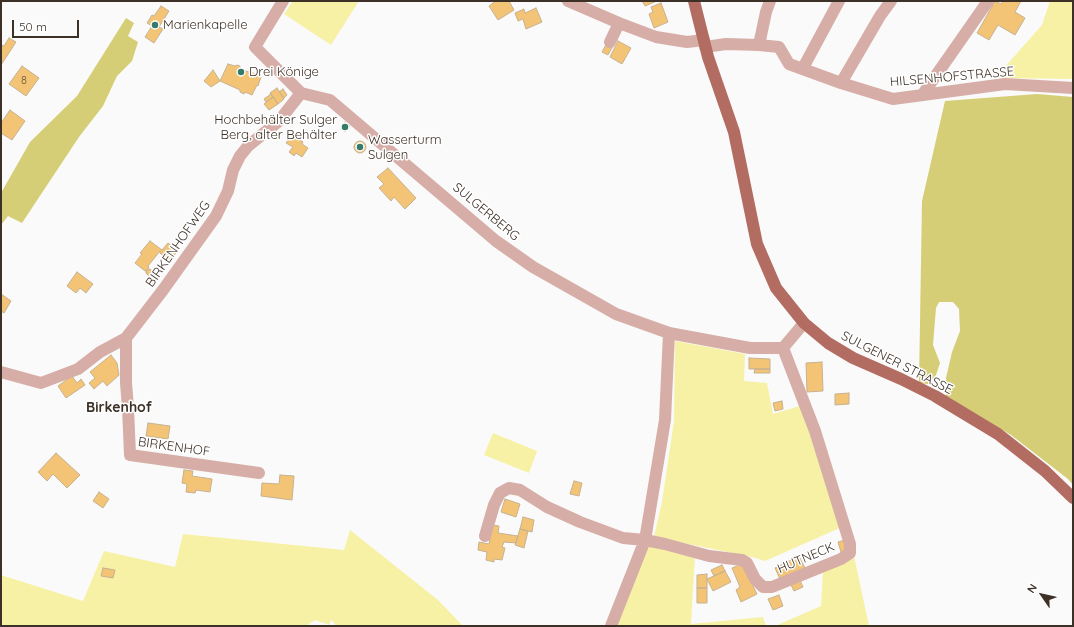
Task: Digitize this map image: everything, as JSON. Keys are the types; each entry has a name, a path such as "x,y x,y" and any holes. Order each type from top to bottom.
{"main road":[{"name":"SULGENER STRASSE","path":"694,1 706,48 734,132 756,244 776,288 804,323 828,343 853,358 935,396 998,434 1045,471 1073,498"}],"street":[{"path":"283,1 255,48 301,93"},
{"name":"HILSENHOFSTRASSE","path":"568,1 656,37 687,42 706,48 726,44 779,47 789,64 841,83 892,99 1005,84 1073,88"},
{"path":"759,45 766,12 770,1"},
{"path":"803,68 839,1"},
{"path":"841,83 880,16 891,1"},
{"path":"923,94 988,1"},
{"path":"610,42 619,23"},
{"name":"SULGERBERG","path":"301,93 330,100 496,241 533,267 616,314 668,333"},
{"name":"BIRKENHOFWEG","path":"1,372 41,383 78,368 100,352 126,338 163,290 216,216 228,191 233,170 240,156 248,146 279,121 301,93"},
{"path":"611,626 645,540 665,420 668,333 750,348 783,348 804,323"},
{"name":"BIRKENHOF","path":"126,338 126,383 130,455 259,473"},
{"name":"HUTNECK","path":"485,536 494,505 500,493 509,488 520,490 547,508 623,538 645,540 709,556 742,560 747,563 755,579 763,587 772,587 841,559 850,553 850,544 815,431 783,348"}],"shaded area":[{"path":"293,1 359,1 331,45 284,14"},
{"path":"1050,1 1073,1 1073,79 995,78 1042,25"},
{"path":"126,18 134,23 128,36 138,42 132,61 117,76 103,106 79,137 22,223 8,216 1,225 1,193 30,142 77,96"},
{"path":"1037,94 1073,97 1073,485 1068,479 1011,435 946,396 946,378 952,352 960,331 959,309 953,302 939,302 936,308 933,345 940,363 936,375 928,384 919,383 922,201 945,101"},
{"path":"675,341 745,354 744,381 767,383 773,414 800,406 842,527 765,561 654,537 662,502 674,421"},
{"path":"493,433 537,451 529,473 484,455"},
{"path":"350,530 438,600 463,626 337,626 331,620 329,625 315,620 306,626 1,626 1,575 83,601 104,551 175,567 183,534 344,550"},
{"path":"647,543 695,556 691,624 763,617 766,626 613,626"},
{"path":"854,556 869,626 775,626 821,606 823,569"}],"building":[{"path":"496,1 509,1 514,10 498,20 489,6"},
{"path":"642,1 657,1 645,6"},
{"path":"995,1 1001,4 1003,1 1021,1 1015,12 1025,18 1015,35 998,25 989,40 977,33"},
{"path":"661,3 668,22 654,28 649,14 653,12 651,7"},
{"name":"Marienkapelle","path":"161,6 169,11 159,27 163,29 154,43 145,37 152,26 147,23 152,15 154,16"},
{"path":"536,8 542,22 526,29 523,19 518,21 515,13 524,9 525,13"},
{"path":"9,38 16,42 1,65 1,45 4,46"},
{"path":"618,41 631,48 622,64 610,57"},
{"path":"607,43 613,46 608,55 602,52"},
{"path":"228,64 240,66 240,69 249,71 261,77 258,86 257,85 252,95 245,92 244,94 240,92 240,90 220,81"},
{"path":"22,66 39,78 26,96 9,84"},
{"path":"213,70 220,81 211,87 204,81"},
{"path":"277,88 284,99 278,104 270,93"},
{"path":"283,89 287,95 284,98 279,92"},
{"path":"271,94 273,97 266,102 264,99"},
{"path":"273,97 278,104 269,110 264,104"},
{"path":"10,110 25,121 12,140 1,133 1,123"},
{"name":"Hochbehälter Sulger Berg, alter Behälter","path":"345,122 350,126 345,132 341,128"},
{"path":"292,135 303,142 302,144 308,148 302,157 296,153 294,156 289,152 293,147 286,143"},
{"name":"Wasserturm Sulgen","path":"362,141 365,142 365,152 358,153 355,152 354,145 355,142"},
{"path":"388,168 416,198 405,209 394,197 391,201 379,188 384,184 377,177"},
{"path":"150,241 162,250 168,243 178,250 170,261 160,253 160,251 145,271 135,263 142,254 140,253"},
{"path":"149,269 152,272 149,275 146,272"},
{"path":"153,270 160,276 153,286 146,280"},
{"path":"77,272 93,284 86,293 80,288 76,293 67,286"},
{"path":"1,294 11,301 4,313 1,311"},
{"path":"111,355 117,363 119,375 107,386 103,381 94,389 89,383 95,378 90,372"},
{"path":"749,358 770,359 770,369 749,369"},
{"path":"822,362 823,391 807,392 806,363"},
{"path":"755,369 770,369 770,373 754,373"},
{"path":"72,376 77,383 81,379 85,385 66,398 58,386"},
{"path":"849,393 849,404 835,405 835,394"},
{"path":"782,401 783,409 775,411 773,403"},
{"path":"148,423 170,426 168,439 146,436"},
{"path":"56,453 80,475 67,488 53,474 47,481 38,472"},
{"path":"184,470 193,471 192,476 212,479 210,492 196,490 195,493 186,492 187,484 182,483"},
{"path":"280,475 294,476 292,500 261,496 262,483 279,484"},
{"path":"574,481 582,483 579,496 570,494"},
{"path":"99,492 109,499 103,508 93,501"},
{"path":"505,499 520,504 516,517 501,512"},
{"path":"523,517 534,520 532,532 520,529"},
{"path":"492,525 499,526 498,533 518,536 516,543 504,542 502,547 505,548 502,560 494,559 494,562 486,560 487,552 478,550 479,542 489,544"},
{"path":"520,529 528,531 524,548 515,545"},
{"path":"845,540 848,550 841,552 838,542"},
{"path":"799,556 805,568 780,579 775,568"},
{"path":"742,564 757,594 741,602 736,590 740,587 732,568"},
{"path":"722,565 725,571 714,576 711,570"},
{"path":"103,568 115,570 113,578 101,576"},
{"path":"725,571 731,582 713,591 707,579"},
{"path":"707,574 707,588 697,588 697,575"},
{"path":"800,580 803,587 794,591 791,585"},
{"path":"697,588 707,588 707,603 697,603"},
{"path":"779,595 783,606 773,610 768,599"}],"place":[{"name":"Marienkapelle","path":"155,25"},
{"name":"Drei Könige","path":"241,72"},
{"name":"Hochbehälter Sulger Berg, alter Behälter","path":"345,127"},
{"name":"Wasserturm Sulgen","path":"360,147"}],"district":[{"name":"Birkenhof","path":"119,408"}]}
